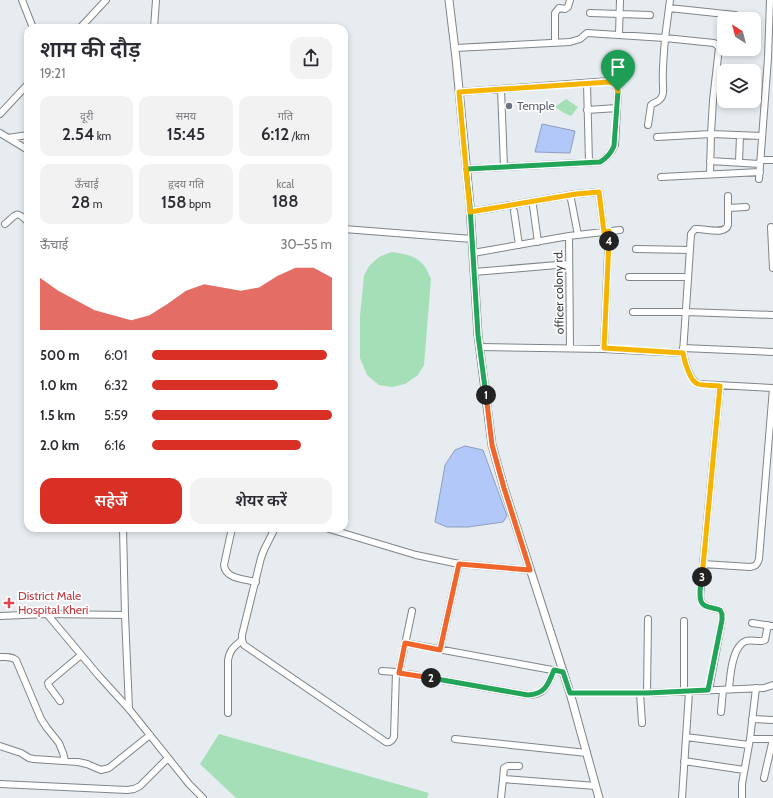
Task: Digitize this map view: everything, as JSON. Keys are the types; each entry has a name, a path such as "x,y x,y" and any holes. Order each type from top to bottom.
{"street":[{"path":"22,0 31,24"},
{"path":"84,24 106,0"},
{"path":"154,24 156,0"},
{"path":"449,0 455,48 470,212 480,347 492,445 504,488 570,693 600,798"},
{"path":"555,42 555,13 560,8 566,9 570,0"},
{"path":"619,34 620,0"},
{"path":"648,125 651,105 660,100 663,94 662,76 670,0"},
{"path":"759,179 768,58 770,0"},
{"path":"669,8 717,13"},
{"path":"590,12 650,15"},
{"path":"455,48 575,40 586,33 619,34 714,43 719,48 713,100 710,174"},
{"path":"459,92 609,82 615,84 618,91 614,146 607,158 600,162 466,169"},
{"path":"587,83 589,163"},
{"path":"0,114 24,88"},
{"path":"501,89 504,167"},
{"path":"765,94 773,93"},
{"path":"587,110 617,108"},
{"path":"0,133 24,148"},
{"path":"658,137 711,134 762,136"},
{"path":"739,162 740,135"},
{"path":"8,138 24,136"},
{"path":"710,161 760,162 773,160"},
{"path":"661,177 760,172"},
{"path":"470,212 576,194 599,192 607,231 604,348"},
{"path":"703,564 750,567 758,564 773,388 698,384 694,382 691,377 683,350 691,234 695,229 721,231 727,228 728,196"},
{"path":"571,199 578,235"},
{"path":"533,206 538,242"},
{"path":"728,208 746,206"},
{"path":"514,211 519,245"},
{"path":"5,224 18,214 24,218"},
{"path":"770,227 773,268"},
{"path":"348,229 472,239"},
{"path":"569,236 620,230"},
{"name":"officer colony rd.","path":"473,253 569,236 570,348"},
{"path":"636,250 690,250"},
{"path":"474,272 569,264"},
{"path":"629,277 688,277"},
{"path":"633,312 773,315"},
{"path":"480,347 773,352"},
{"path":"708,690 722,614 720,610 703,605 700,602 700,596 720,386"},
{"path":"123,532 129,709"},
{"path":"231,532 224,570 229,575 256,582"},
{"path":"273,532 261,558 242,636 244,645 386,742 392,741 394,737 398,673 412,611"},
{"path":"339,532 416,555 459,564 530,570"},
{"path":"440,650 459,564"},
{"path":"0,616 48,614 125,615"},
{"path":"48,614 129,709 189,784 203,798"},
{"path":"647,693 648,619"},
{"path":"682,798 686,737 684,621"},
{"path":"721,712 737,649 741,644 750,640 762,642 765,640 770,626 752,623"},
{"path":"228,713 229,653 242,640"},
{"path":"405,643 563,672"},
{"path":"60,701 49,686 48,682 82,655"},
{"path":"0,657 9,657 16,660 41,718 59,743 65,761"},
{"path":"382,671 535,695 540,693 549,683 554,670"},
{"path":"570,693 686,692 764,688 773,685"},
{"path":"742,798 742,784 750,742 756,688"},
{"path":"640,693 642,723"},
{"path":"752,719 773,720"},
{"path":"0,746 21,753 34,760 78,762 104,770 109,768 150,735"},
{"path":"686,737 750,742 773,739 764,778"},
{"path":"455,739 587,753"},
{"path":"0,784 127,790 134,789 140,786 168,758"},
{"path":"684,761 744,770"},
{"path":"501,798 504,768 508,766 519,766"},
{"path":"503,778 596,786"}],"green space":[{"path":"566,99 578,107 571,116 555,107"},
{"path":"391,252 410,256 418,260 426,268 431,279 424,365 418,375 405,384 392,387 379,385 367,375 360,358 360,316 364,276 369,266 379,257"},
{"path":"219,734 429,793 427,798 236,798 200,764"}],"water":[{"path":"542,124 575,131 570,153 535,152"},
{"path":"465,446 483,450 507,516 503,522 468,527 447,527 435,522 445,465 455,450"}],"place":[{"name":"Temple","path":"509,106"},
{"name":"District Male Hospital Kheri","path":"9,603"}],"route":[{"path":"618,91 614,146 607,158 600,162 466,169 470,206 470,212 478,335 492,445 497,467 530,570 459,564 440,650 405,643 399,673 528,695 540,693 549,683 554,670 563,672 570,693 647,693 708,690 722,614 720,610 703,605 700,602 700,596 720,386 698,384 694,382 683,353 604,348 609,231 604,232 599,192 576,194 470,212 459,92 609,82 615,84 618,91"}]}
